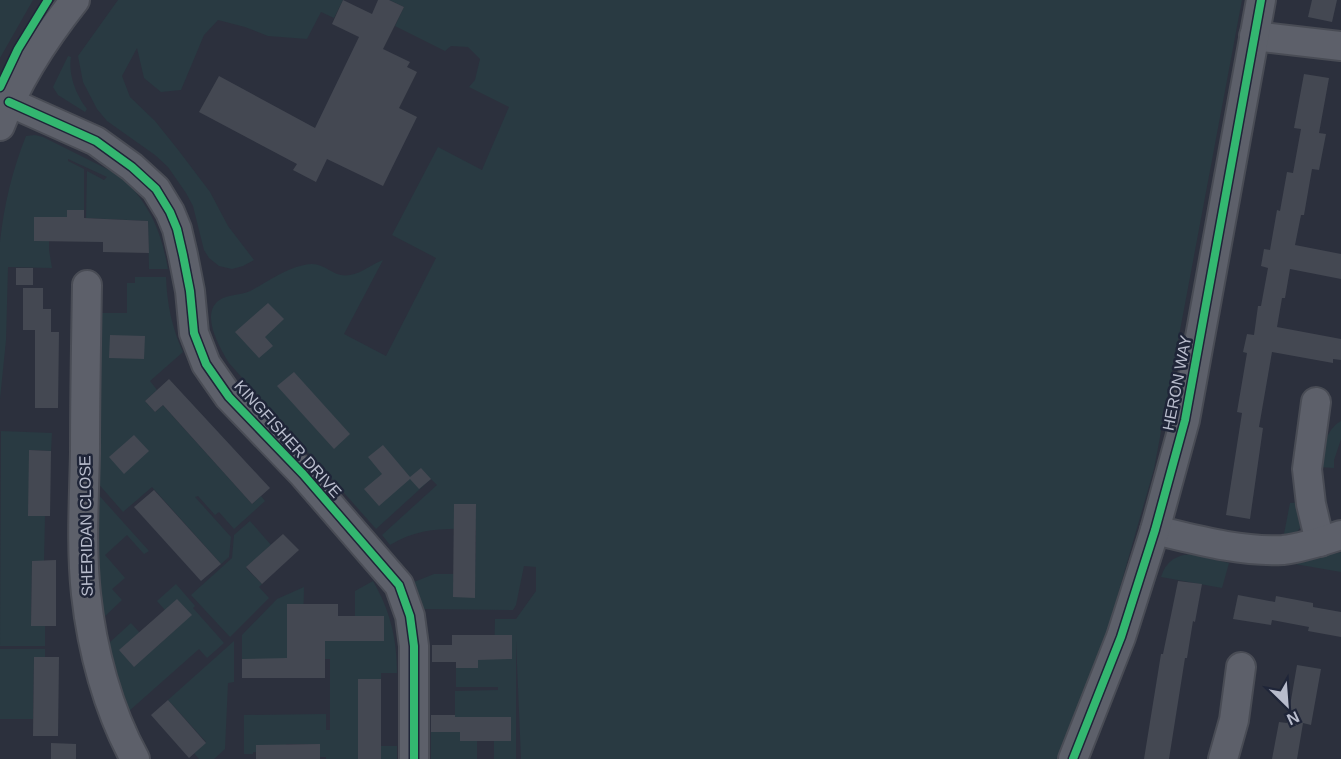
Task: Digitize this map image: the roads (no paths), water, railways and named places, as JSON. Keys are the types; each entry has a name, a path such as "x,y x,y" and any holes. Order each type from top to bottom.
{"street":[{"path":"4,114 52,30 75,0"},
{"name":"HERON WAY","path":"1073,759 1121,637 1155,530 1185,420 1261,0"},
{"path":"1254,36 1341,46"},
{"name":"KINGFISHER DRIVE","path":"4,114 96,141 132,167 156,189 177,229 187,273 194,333 206,364 229,397 303,474 399,585 410,616 414,646 414,759"},
{"name":"SHERIDAN CLOSE","path":"87,285 83,544 86,594 92,636 104,678 122,735 135,759"},
{"path":"1155,530 1248,549 1283,550 1330,539 1311,504 1307,469 1316,402"},
{"path":"1223,759 1234,720 1241,667"}]}
